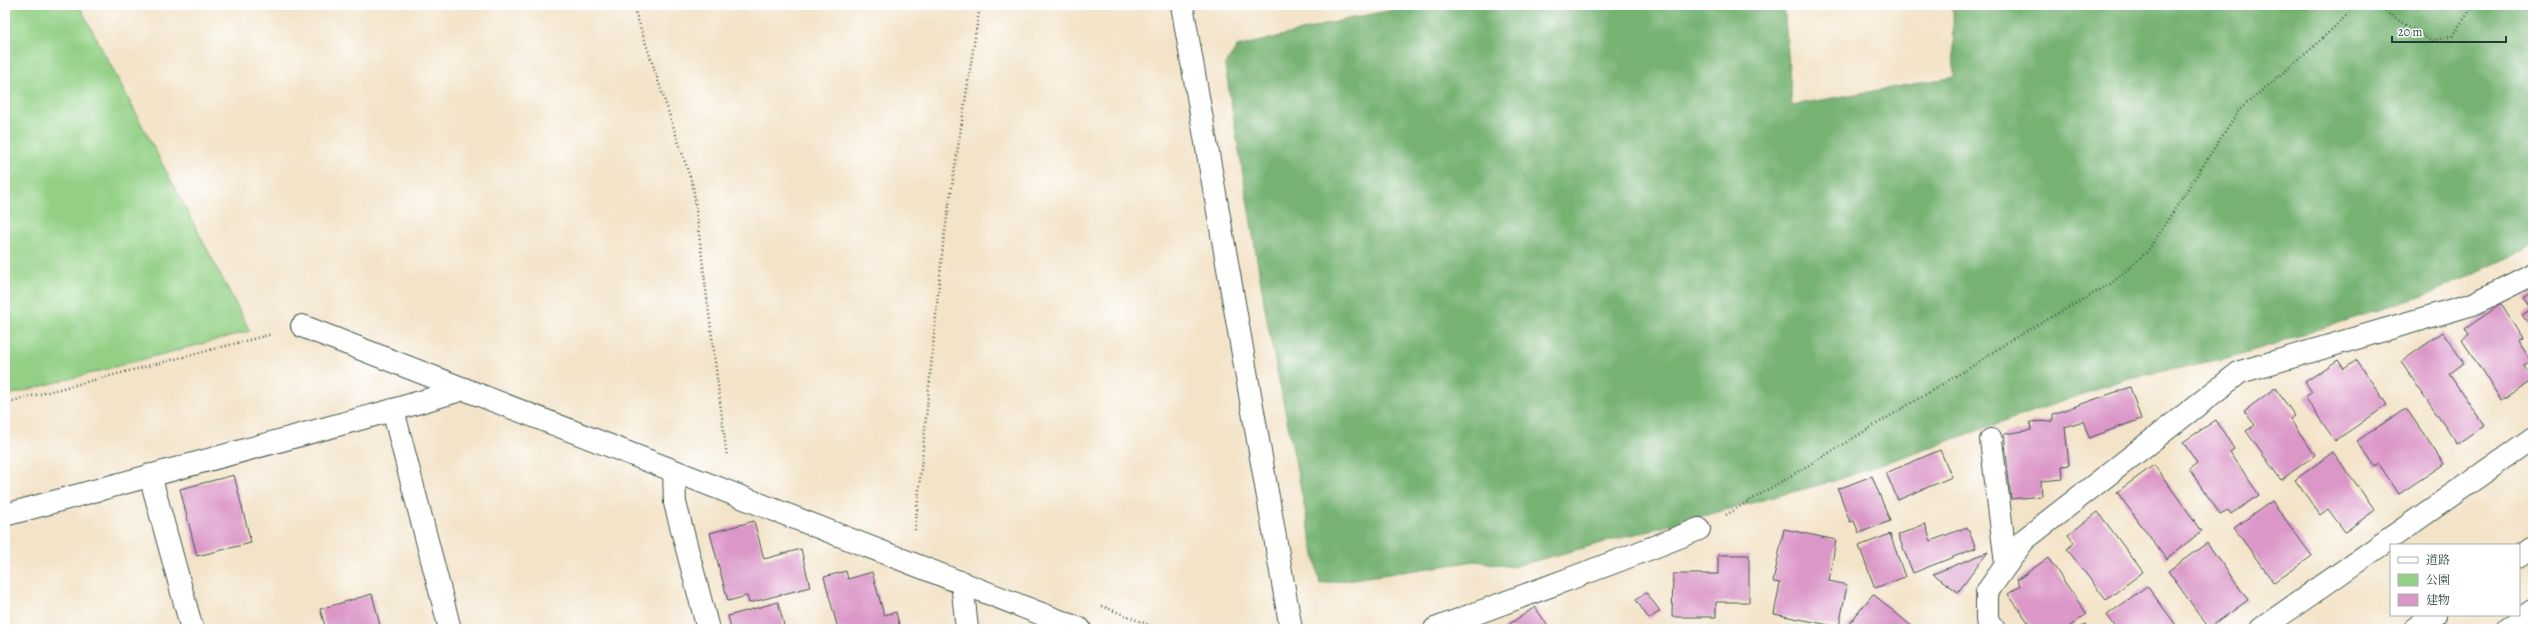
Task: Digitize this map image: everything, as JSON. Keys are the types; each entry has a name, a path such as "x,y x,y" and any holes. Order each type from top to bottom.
{"main road":[{"path":"1182,5 1290,629"},
{"path":"1994,629 1987,620 1987,592 2024,540 2240,372 2473,304 2533,274"},
{"path":"302,326 1080,629"},
{"path":"5,515 393,410 464,389"},
{"path":"393,410 450,629"},
{"path":"2261,629 2533,438"},
{"path":"1990,440 2006,564"},
{"path":"674,471 675,503 708,629"},
{"path":"150,476 192,629"},
{"path":"1435,629 1544,586 1631,558 1699,529"},
{"path":"2520,555 2533,546"},
{"path":"962,582 967,629"},
{"path":"2507,629 2533,611"},
{"path":"2415,629 2434,616"}],"path":[{"path":"633,5 693,186 728,460"},
{"path":"915,531 943,244 980,5"},
{"path":"1699,529 1746,504 1971,368 2009,341 2112,283 2147,252 2239,110 2315,45 2348,14 2351,5"},
{"path":"2375,5 2381,7 2431,42 2452,36 2474,5"},
{"path":"5,403 302,326"}],"green space":[{"path":"5,5 79,5 250,331 5,396"},
{"path":"1419,5 1784,5 1792,105 1954,77 1953,5 2533,5 2533,246 2432,293 2227,359 2129,378 1834,481 1512,567 1476,561 1320,584 1268,326 1225,66 1237,47 1352,18"}],"building":[{"path":"2533,292 2533,330 2522,315 2532,309 2524,298"},
{"path":"2501,304 2522,338 2518,340 2532,361 2524,366 2533,380 2501,400 2462,340 2468,335 2465,329"},
{"path":"2443,332 2464,363 2449,374 2484,425 2457,444 2401,362"},
{"path":"2338,360 2344,369 2357,360 2387,405 2335,441 2305,397 2312,392 2305,382"},
{"path":"2130,387 2141,419 2089,438 2083,421 2065,427 2069,465 2062,466 2063,479 2041,481 2042,496 2011,499 2004,434 2031,430 2030,422 2053,421 2053,414"},
{"path":"2275,388 2295,416 2290,419 2315,455 2281,480 2246,431 2255,425 2244,411"},
{"path":"2406,408 2444,464 2399,494 2379,464 2375,467 2357,441"},
{"path":"2216,420 2234,449 2230,452 2259,495 2231,514 2228,510 2220,514 2189,469 2197,463 2183,442"},
{"path":"1940,450 1952,477 1898,500 1886,473"},
{"path":"2333,452 2375,510 2345,532 2328,509 2320,515 2295,480"},
{"path":"2154,465 2202,531 2166,559 2117,492"},
{"path":"234,475 251,543 197,556 180,489"},
{"path":"1872,476 1890,521 1859,533 1854,521 1850,522 1838,489"},
{"path":"2272,501 2312,556 2274,583 2234,528"},
{"path":"2098,512 2143,572 2106,600 2067,549 2074,543 2068,535"},
{"path":"754,521 764,559 801,549 810,587 749,603 747,596 728,601 710,533"},
{"path":"1925,524 1931,541 1967,527 1976,548 1913,573 1898,535"},
{"path":"1784,529 1836,540 1829,581 1847,585 1839,627 1774,614 1780,583 1773,582"},
{"path":"1890,534 1905,577 1875,588 1859,546"},
{"path":"2207,543 2248,600 2209,628 2168,571"},
{"path":"1988,552 1958,592 1933,574"},
{"path":"1718,555 1749,555 1749,602 1716,602 1716,617 1672,617 1673,574 1718,574"},
{"path":"2048,558 2087,614 2066,629 2033,629 2008,594 2020,586 2017,580"},
{"path":"846,571 848,579 872,572 884,615 896,612 900,629 838,629 824,577"},
{"path":"2147,586 2179,629 2117,629 2107,615"},
{"path":"1646,592 1660,611 1649,619 1636,600"},
{"path":"372,594 381,629 326,629 320,609"},
{"path":"1873,594 1915,629 1845,629"},
{"path":"778,602 785,629 731,629 728,616"},
{"path":"1535,607 1550,629 1502,629"},
{"path":"2086,624 2089,629 2078,629"}]}
